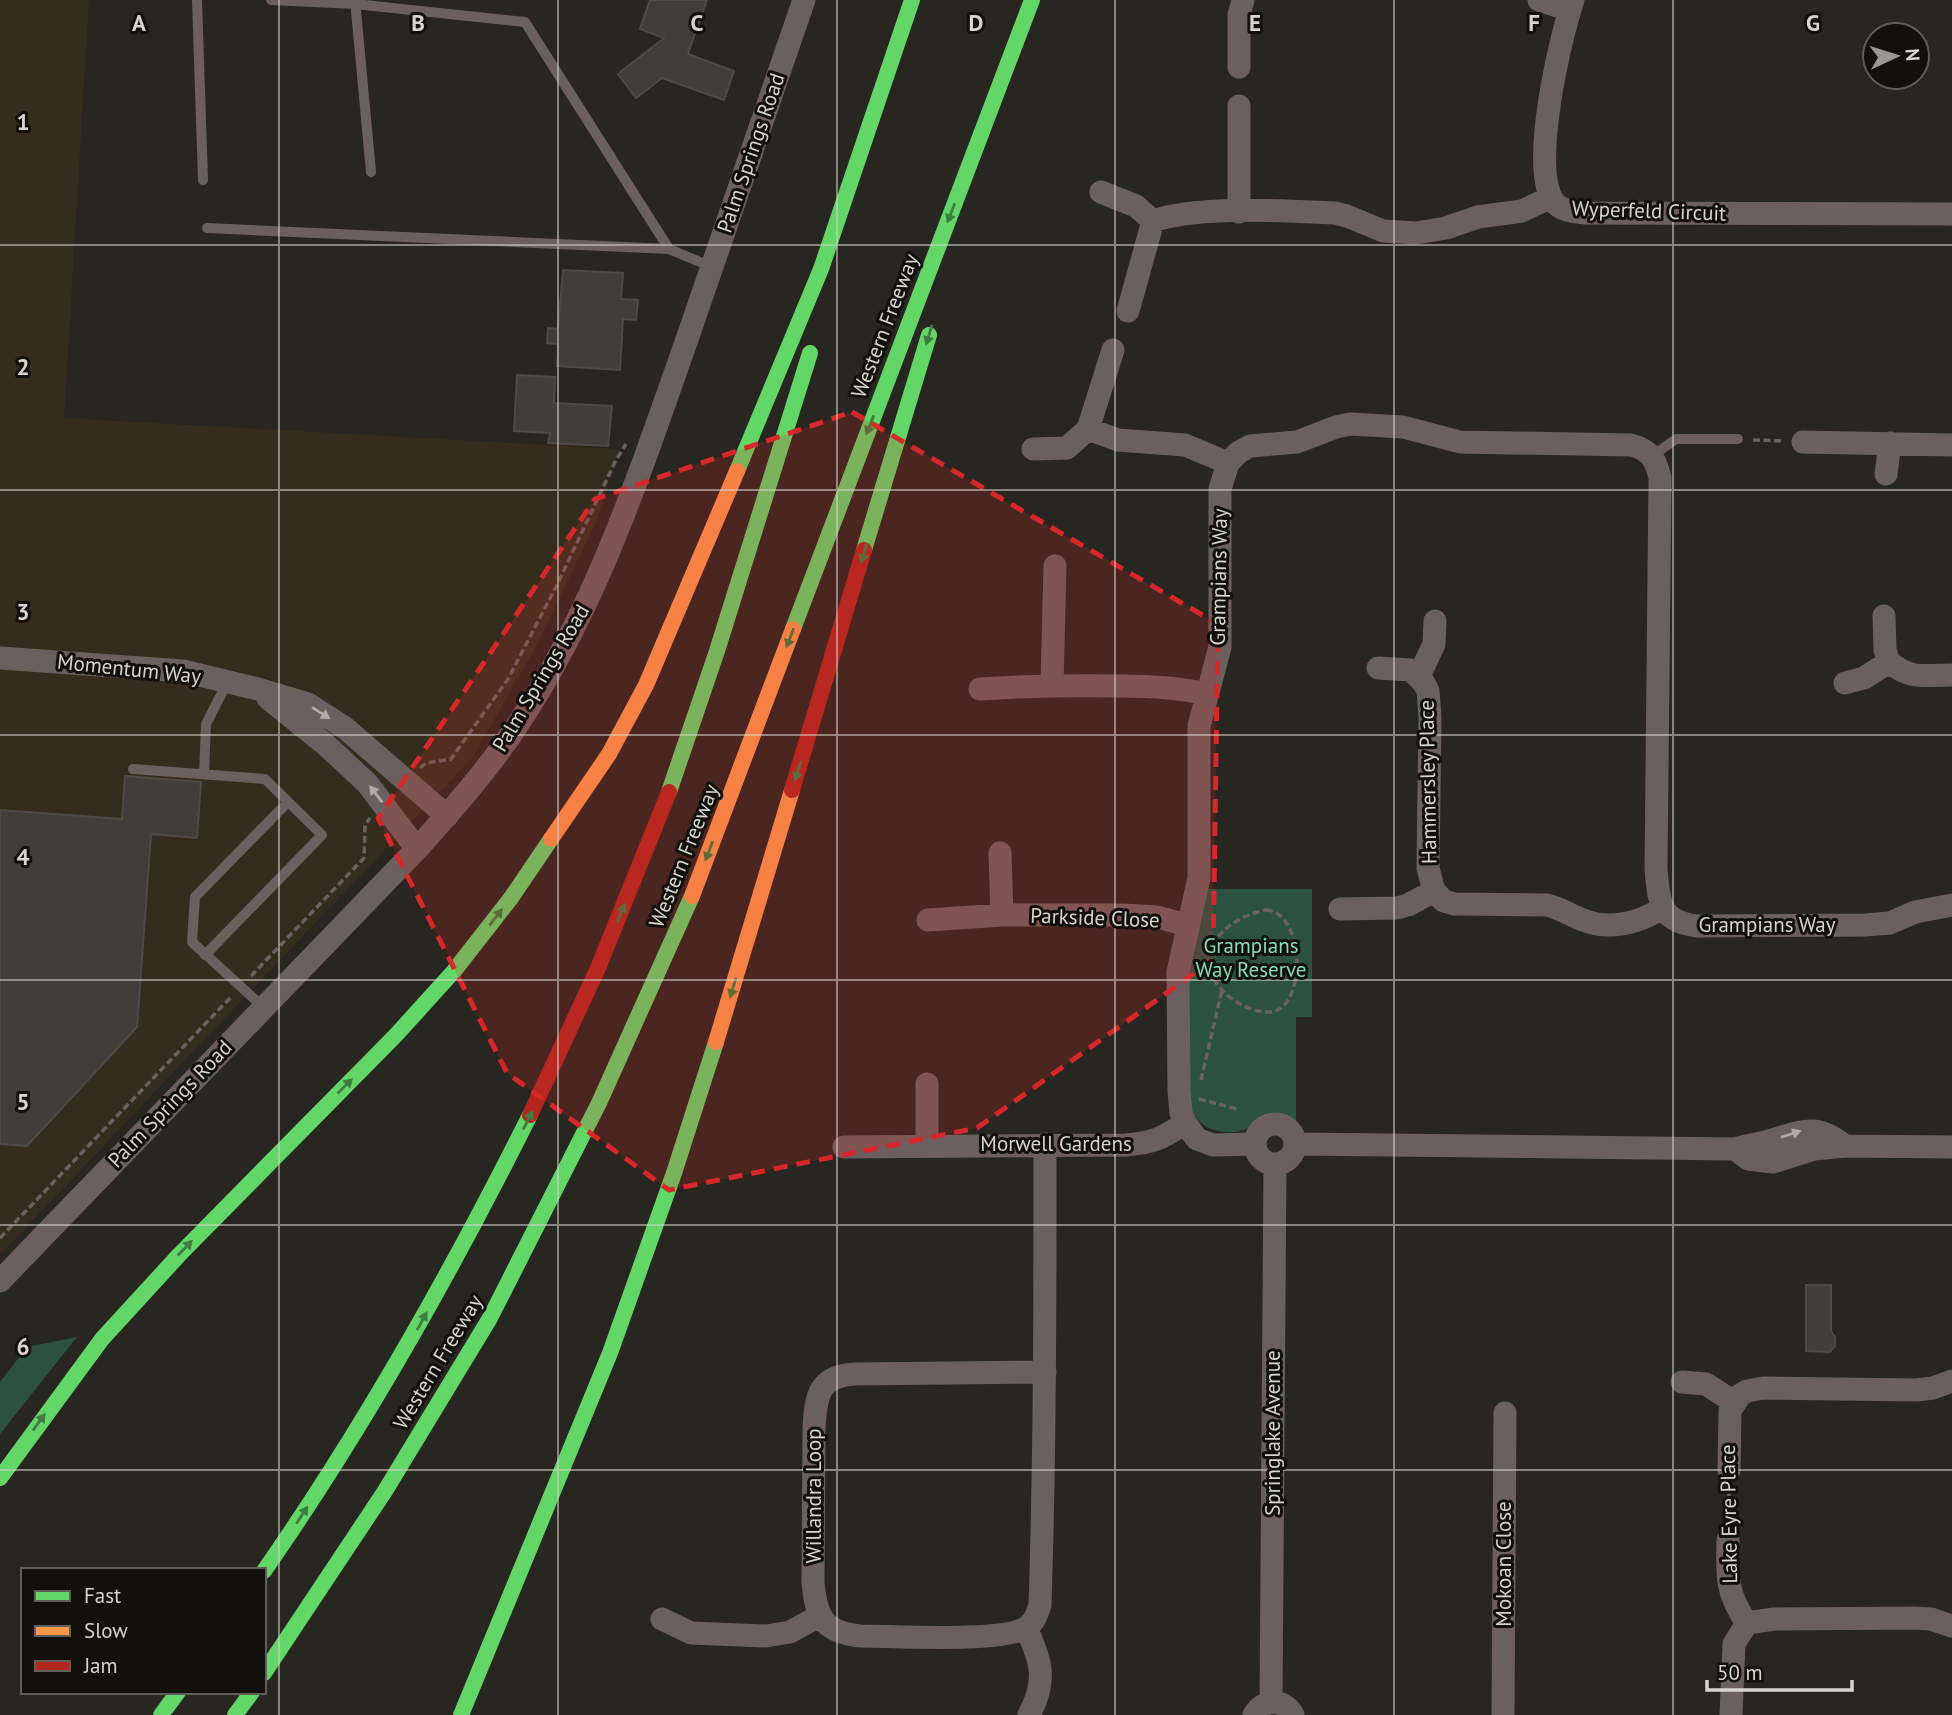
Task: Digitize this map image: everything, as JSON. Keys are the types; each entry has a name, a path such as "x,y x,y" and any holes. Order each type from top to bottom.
{"highway":[{"path":"0,1478 102,1339 178,1255 396,1035 454,971 511,898 609,754 646,685 821,269 912,0"},
{"path":"833,282 921,0"},
{"path":"959,237 1030,6"},
{"name":"Western Freeway","path":"266,1670 385,1491 490,1318 610,1079 682,921 1030,6"},
{"path":"461,1715 610,1353 674,1173 730,998 935,317"},
{"name":"Western Freeway","path":"266,1568 388,1384 535,1108 591,986 656,828 715,660 816,335"},
{"path":"161,1715 177,1694"},
{"path":"235,1715 251,1694"}],"street":[{"name":"Palm Springs Road","path":"0,1281 417,849 447,816 514,730 582,614 606,561 646,457 804,0"},
{"path":"1239,67 1240,15 1243,0"},
{"path":"1539,0 1572,5"},
{"name":"Wyperfeld Circuit","path":"1572,5 1550,94 1545,171 1550,197 1563,209 1586,213 1952,214"},
{"path":"1239,106 1239,212"},
{"path":"1101,192 1136,206 1153,222"},
{"path":"1153,222 1189,213 1335,213 1382,231 1416,233 1446,228 1478,217 1522,211 1550,197"},
{"path":"1128,311 1153,222"},
{"path":"1033,449 1067,448 1088,429 1113,350"},
{"path":"1088,429 1118,440 1185,445 1228,463 1250,446 1297,442 1350,424 1403,428 1460,442 1631,446 1643,449 1657,463 1660,478 1657,869 1663,908"},
{"path":"1803,442 1952,445"},
{"path":"1886,474 1890,443"},
{"name":"Grampians Way","path":"1185,1124 1181,1114 1179,1091 1178,985 1182,947 1199,878 1199,737 1206,694 1220,647 1220,489 1228,463"},
{"path":"1052,684 1055,566"},
{"path":"1884,616 1885,650 1889,662 1902,672 1913,675 1952,675"},
{"name":"Hammersley Place","path":"1419,676 1434,644 1435,621"},
{"name":"Momentum Way","path":"0,658 183,671 307,704 345,727 447,816"},
{"path":"1845,683 1864,678 1889,662"},
{"name":"Hammersley Place","path":"1378,668 1411,670 1419,676 1428,691 1428,867 1434,891 1444,901 1454,904 1547,905 1581,920 1617,926 1636,922 1663,908"},
{"path":"979,689 1052,684 1158,686 1206,694"},
{"name":"Momentum Way","path":"258,689 368,783 417,849"},
{"name":"Parkside Close","path":"1000,853 1002,915"},
{"name":"Hammersley Place","path":"1340,909 1397,908 1434,891"},
{"name":"Grampians Way","path":"1663,908 1675,921 1698,926 1866,925 1890,923 1915,912 1952,905"},
{"name":"Parkside Close","path":"928,919 1002,915 1157,917 1187,925"},
{"path":"927,1145 928,1084"},
{"path":"1275,1123 1292,1131 1296,1143 1292,1156 1275,1165 1261,1158 1255,1144 1263,1127 1275,1123"},
{"path":"1185,1124 1197,1139 1213,1145 1255,1144"},
{"name":"Morwell Gardens","path":"844,1147 1148,1143 1162,1139 1185,1124"},
{"path":"1296,1143 1735,1149 1748,1159 1773,1161 1814,1149 1844,1146 1952,1147"},
{"path":"662,1619 691,1633 766,1636 790,1632 819,1616 835,1630 860,1636 997,1637 1026,1628 1037,1617 1040,1605 1045,1481 1045,1144"},
{"name":"Springlake Avenue","path":"1262,1708 1275,1165"},
{"name":"Willandra Loop","path":"819,1616 815,1606 813,1582 814,1429 817,1401 827,1382 839,1375 855,1374 1045,1372"},
{"path":"1682,1382 1706,1384 1734,1402 1747,1391 1763,1388 1917,1390 1952,1381"},
{"name":"Lake Eyre Place","path":"1729,1470 1728,1418 1734,1402"},
{"name":"Mokoan Close","path":"1503,1715 1505,1413"},
{"name":"Lake Eyre Place","path":"1728,1540 1729,1590 1735,1606 1747,1623"},
{"path":"1731,1715 1734,1644 1747,1623 1774,1619 1914,1618 1931,1619 1952,1626"},
{"path":"1026,1628 1035,1648 1042,1681 1039,1697 1029,1715"},
{"path":"1262,1708 1281,1703 1290,1709 1293,1715"}],"lane":[{"path":"197,0 202,180"},
{"path":"271,0 355,2 525,22 668,249"},
{"path":"355,2 371,173"},
{"path":"206,228 668,249 712,267"},
{"path":"1651,456 1676,439 1738,439"},
{"path":"204,774 206,724 228,681"},
{"path":"133,769 265,779 321,835 205,955"},
{"path":"263,1007 192,942 195,897 288,802"}],"path":[{"path":"1738,439 1803,442"},
{"path":"404,779 426,763 451,760 508,679 596,502"},
{"path":"0,1238 364,858 365,825 382,802"},
{"path":"1274,910 1280,913 1286,921 1295,947 1295,976 1288,1002 1280,1010 1265,1012 1242,1006 1222,990 1212,977 1208,962 1209,954 1222,932 1239,919 1257,911 1274,910"},
{"path":"1200,1085 1222,990"},
{"path":"1197,1098 1237,1109"},
{"name":"Lake Eyre Place","path":"1728,1540 1729,1470"}],"highlighted area":[{"path":"852,412 1218,624 1213,960 977,1128 669,1190 507,1073 378,818 595,499"}],"shaded area":[{"path":"0,0 89,0 64,418 619,449 597,520 537,645 473,757 0,1255"}],"green space":[{"name":"Grampians Way Reserve","path":"1208,889 1312,889 1312,1017 1296,1017 1296,1125 1283,1118 1270,1116 1246,1129 1221,1132 1199,1121 1190,1107 1189,955"},
{"path":"77,1337 0,1434 0,1382 27,1347"}],"building":[{"path":"650,0 707,0 688,54 734,71 724,100 662,78 636,98 618,74 664,38 640,29"},
{"path":"563,270 623,273 621,299 638,300 636,320 623,319 620,370 557,366 558,344 547,343 548,328 558,329"},
{"path":"517,375 555,377 554,403 612,406 608,446 548,443 550,433 514,431"},
{"path":"125,776 201,782 197,838 151,834 137,1027 27,1146 0,1144 0,810 122,819"},
{"path":"1806,1285 1831,1285 1831,1331 1835,1337 1835,1346 1830,1352 1806,1351"}],"traffic: fast":[{"path":"737,471 821,269 912,0"},
{"path":"793,629 1032,0"},
{"path":"864,550 929,335"},
{"path":"669,792 717,651 810,353"},
{"path":"0,1478 102,1339 179,1255 396,1035 454,971 511,898 551,839"},
{"path":"266,1670 385,1491 490,1318 599,1103 692,896"},
{"path":"461,1715 610,1353 674,1173 716,1042"},
{"path":"266,1568 372,1405 438,1290 530,1115"},
{"path":"161,1715 177,1694"},
{"path":"235,1715 251,1694"}],"traffic: slow":[{"path":"551,839 609,754 646,685 737,471"},
{"path":"692,896 793,629"},
{"path":"716,1042 792,790"}],"traffic: jam":[{"path":"792,790 864,550"},
{"path":"530,1115 598,968 669,792"}]}
